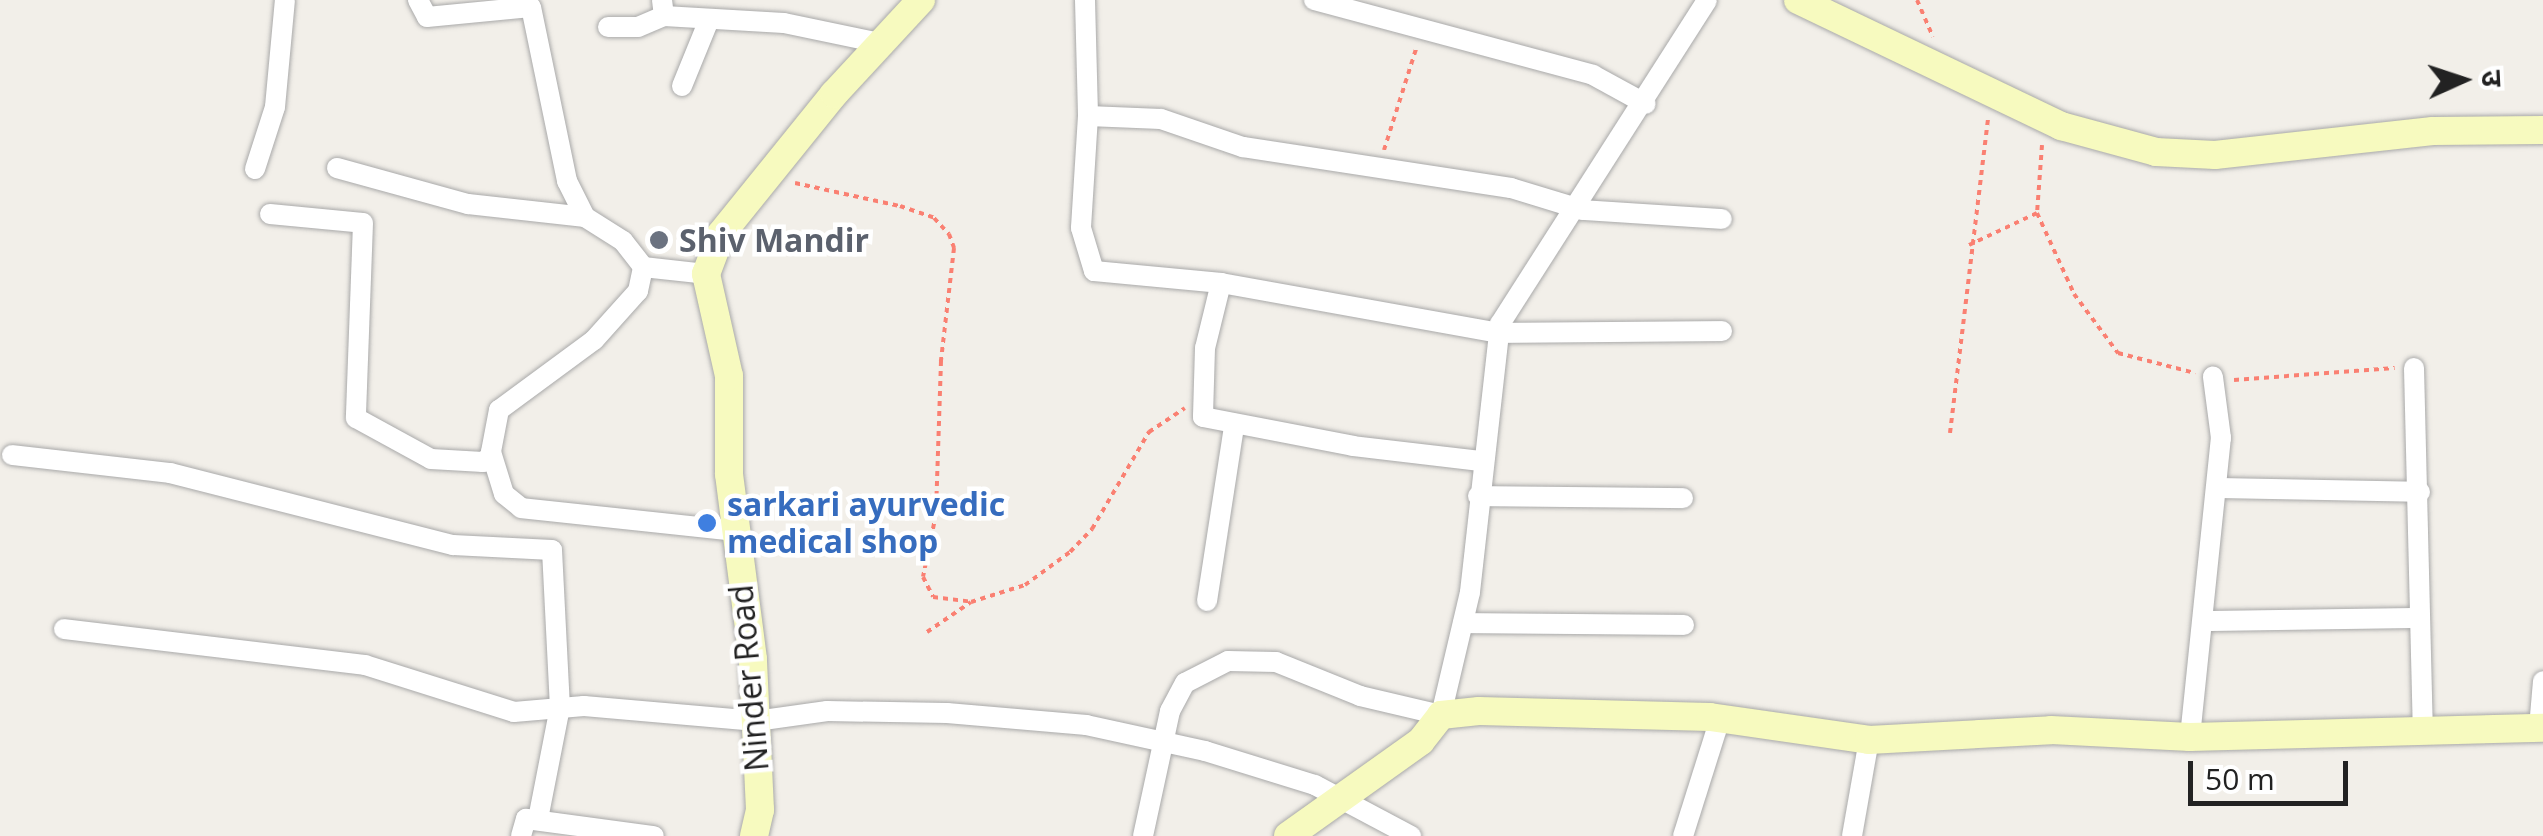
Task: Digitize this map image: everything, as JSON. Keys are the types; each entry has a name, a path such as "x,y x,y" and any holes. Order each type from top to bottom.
{"street":[{"path":"256,169 275,107 285,0"},
{"path":"418,0 428,17 532,4 567,180 585,217"},
{"path":"337,168 468,204 585,217 623,240 643,267 706,274 721,234 880,42 920,0"},
{"path":"1085,0 1088,116 1082,228 1094,272 1221,283 1499,332 1722,332"},
{"path":"1314,0 1593,76 1646,104"},
{"path":"1288,836 1420,741 1441,714 1463,623 1481,461 1505,312 1572,206 1646,104 1707,0"},
{"path":"1798,0 2044,118 2111,144 2215,155 2433,131 2543,130"},
{"path":"608,27 638,28 663,8 709,20 784,23 880,42"},
{"path":"682,86 709,20"},
{"path":"1088,116 1161,120 1242,147 1378,164 1572,206 1722,219"},
{"path":"270,214 363,223 356,418 431,459 482,462 491,452"},
{"path":"643,267 638,291 594,340 500,410 491,452 504,494 520,508 736,531"},
{"name":"Ninder Road","path":"706,274 728,376 736,531 756,721 760,810 754,836"},
{"path":"1221,283 1213,300 1199,405 1203,417 1234,426 1481,461"},
{"path":"2414,368 2423,730"},
{"path":"2190,738 2220,438 2213,376"},
{"path":"1207,601 1234,426"},
{"path":"12,454 170,473 453,545 552,550 560,707 538,819"},
{"path":"2216,488 2420,492"},
{"path":"1478,496 1683,498"},
{"path":"2204,621 2420,618"},
{"path":"1463,623 1684,624"},
{"path":"64,629 365,665 514,712 560,707 756,721 827,710 1025,717 1164,740 1342,798 1410,836"},
{"path":"1143,836 1164,740 1185,683 1228,660 1252,658 1360,696 1441,714 1720,719 1868,740 2051,730 2190,738 2541,728 2543,681"},
{"path":"1682,836 1720,719"},
{"path":"1852,836 1868,740"},
{"path":"521,836 526,818 654,836"}],"path":[{"path":"1378,164 1422,30"},
{"path":"1950,433 1968,246 1994,94"},
{"path":"2044,118 2037,213 2074,294 2118,353 2213,376 2414,368"},
{"path":"766,178 900,206 934,218 949,234 954,248 941,362 936,514 923,576 933,597 971,602"},
{"path":"1968,246 2037,213"},
{"path":"927,632 971,602 1024,585 1070,552 1092,530 1149,432 1175,410 1199,405"}],"place":[{"name":"Shiv Mandir","path":"659,240"},
{"name":"sarkari ayurvedic medical shop","path":"707,523"}]}
